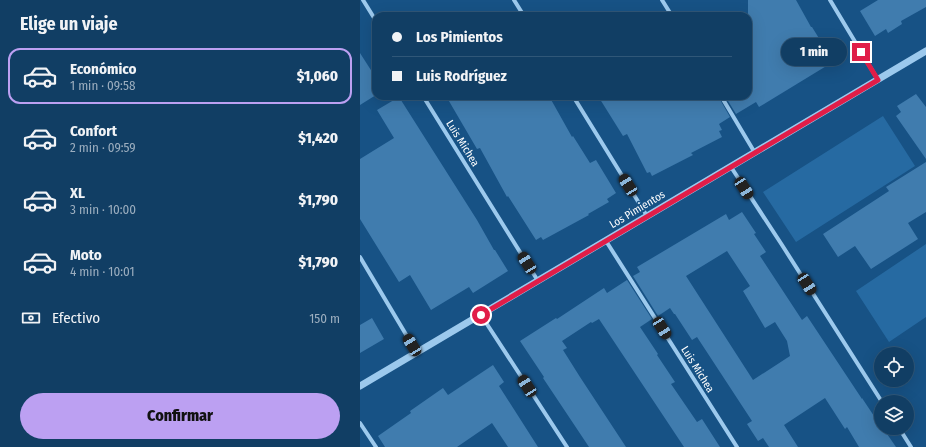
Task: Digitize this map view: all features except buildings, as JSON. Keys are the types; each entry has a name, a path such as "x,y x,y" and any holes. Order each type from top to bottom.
{"street":[{"path":"363,0 372,14"},
{"path":"514,0 522,12"},
{"path":"662,0 670,12"},
{"path":"830,0 878,80"},
{"name":"Los Pimientos","path":"360,386 925,53"},
{"name":"Luis Michea","path":"425,100 538,281"},
{"path":"575,100 647,216"},
{"path":"723,100 755,152"},
{"path":"731,167 878,395"},
{"name":"Luis Michea","path":"606,241 737,447"},
{"path":"360,257 417,353"},
{"path":"481,315 567,447"},
{"path":"360,423 376,447"},
{"path":"903,435 911,447"}],"shaded area":[{"path":"883,116 915,166 796,242 763,192"},
{"path":"926,244 926,317 889,342 856,291"}],"route":[{"path":"481,315 878,80 861,52"}]}
